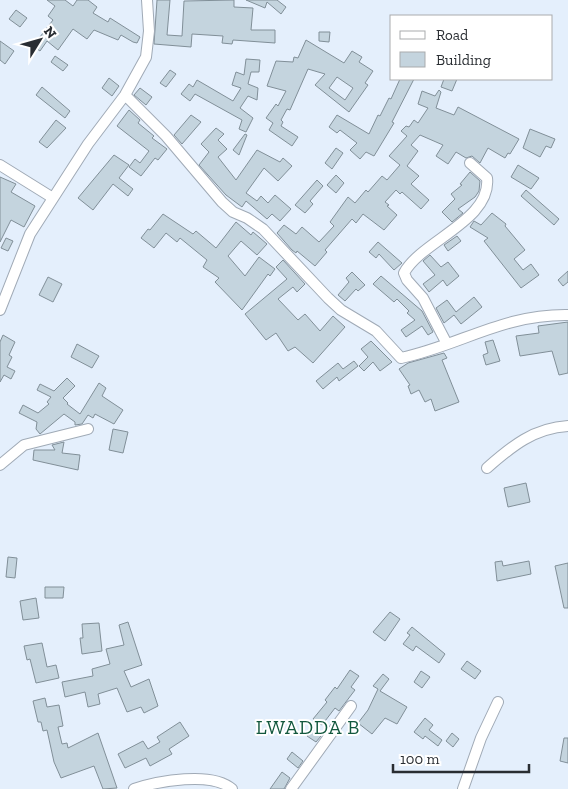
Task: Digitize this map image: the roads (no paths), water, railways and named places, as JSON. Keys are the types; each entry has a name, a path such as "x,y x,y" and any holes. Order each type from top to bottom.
{"street":[{"path":"0,310 30,234 88,144 125,95 146,57 149,31 147,0"},
{"path":"125,95 166,136 222,202 233,212 263,229 328,298 341,310 376,331 395,354 401,358 448,344 482,330 515,320 568,315"},
{"path":"448,344 423,298 407,280 404,273 416,259 468,218 481,201 488,187 488,178 470,163"},
{"path":"0,166 54,198"},
{"path":"487,468 514,445 532,434 549,428 568,426"},
{"path":"0,465 24,444 88,429"},
{"path":"463,789 481,738 498,702"},
{"path":"290,789 351,706"},
{"path":"134,789 147,785 212,779 225,783 232,789"}],"district":[{"name":"LWADDA B","path":"308,727"}]}
